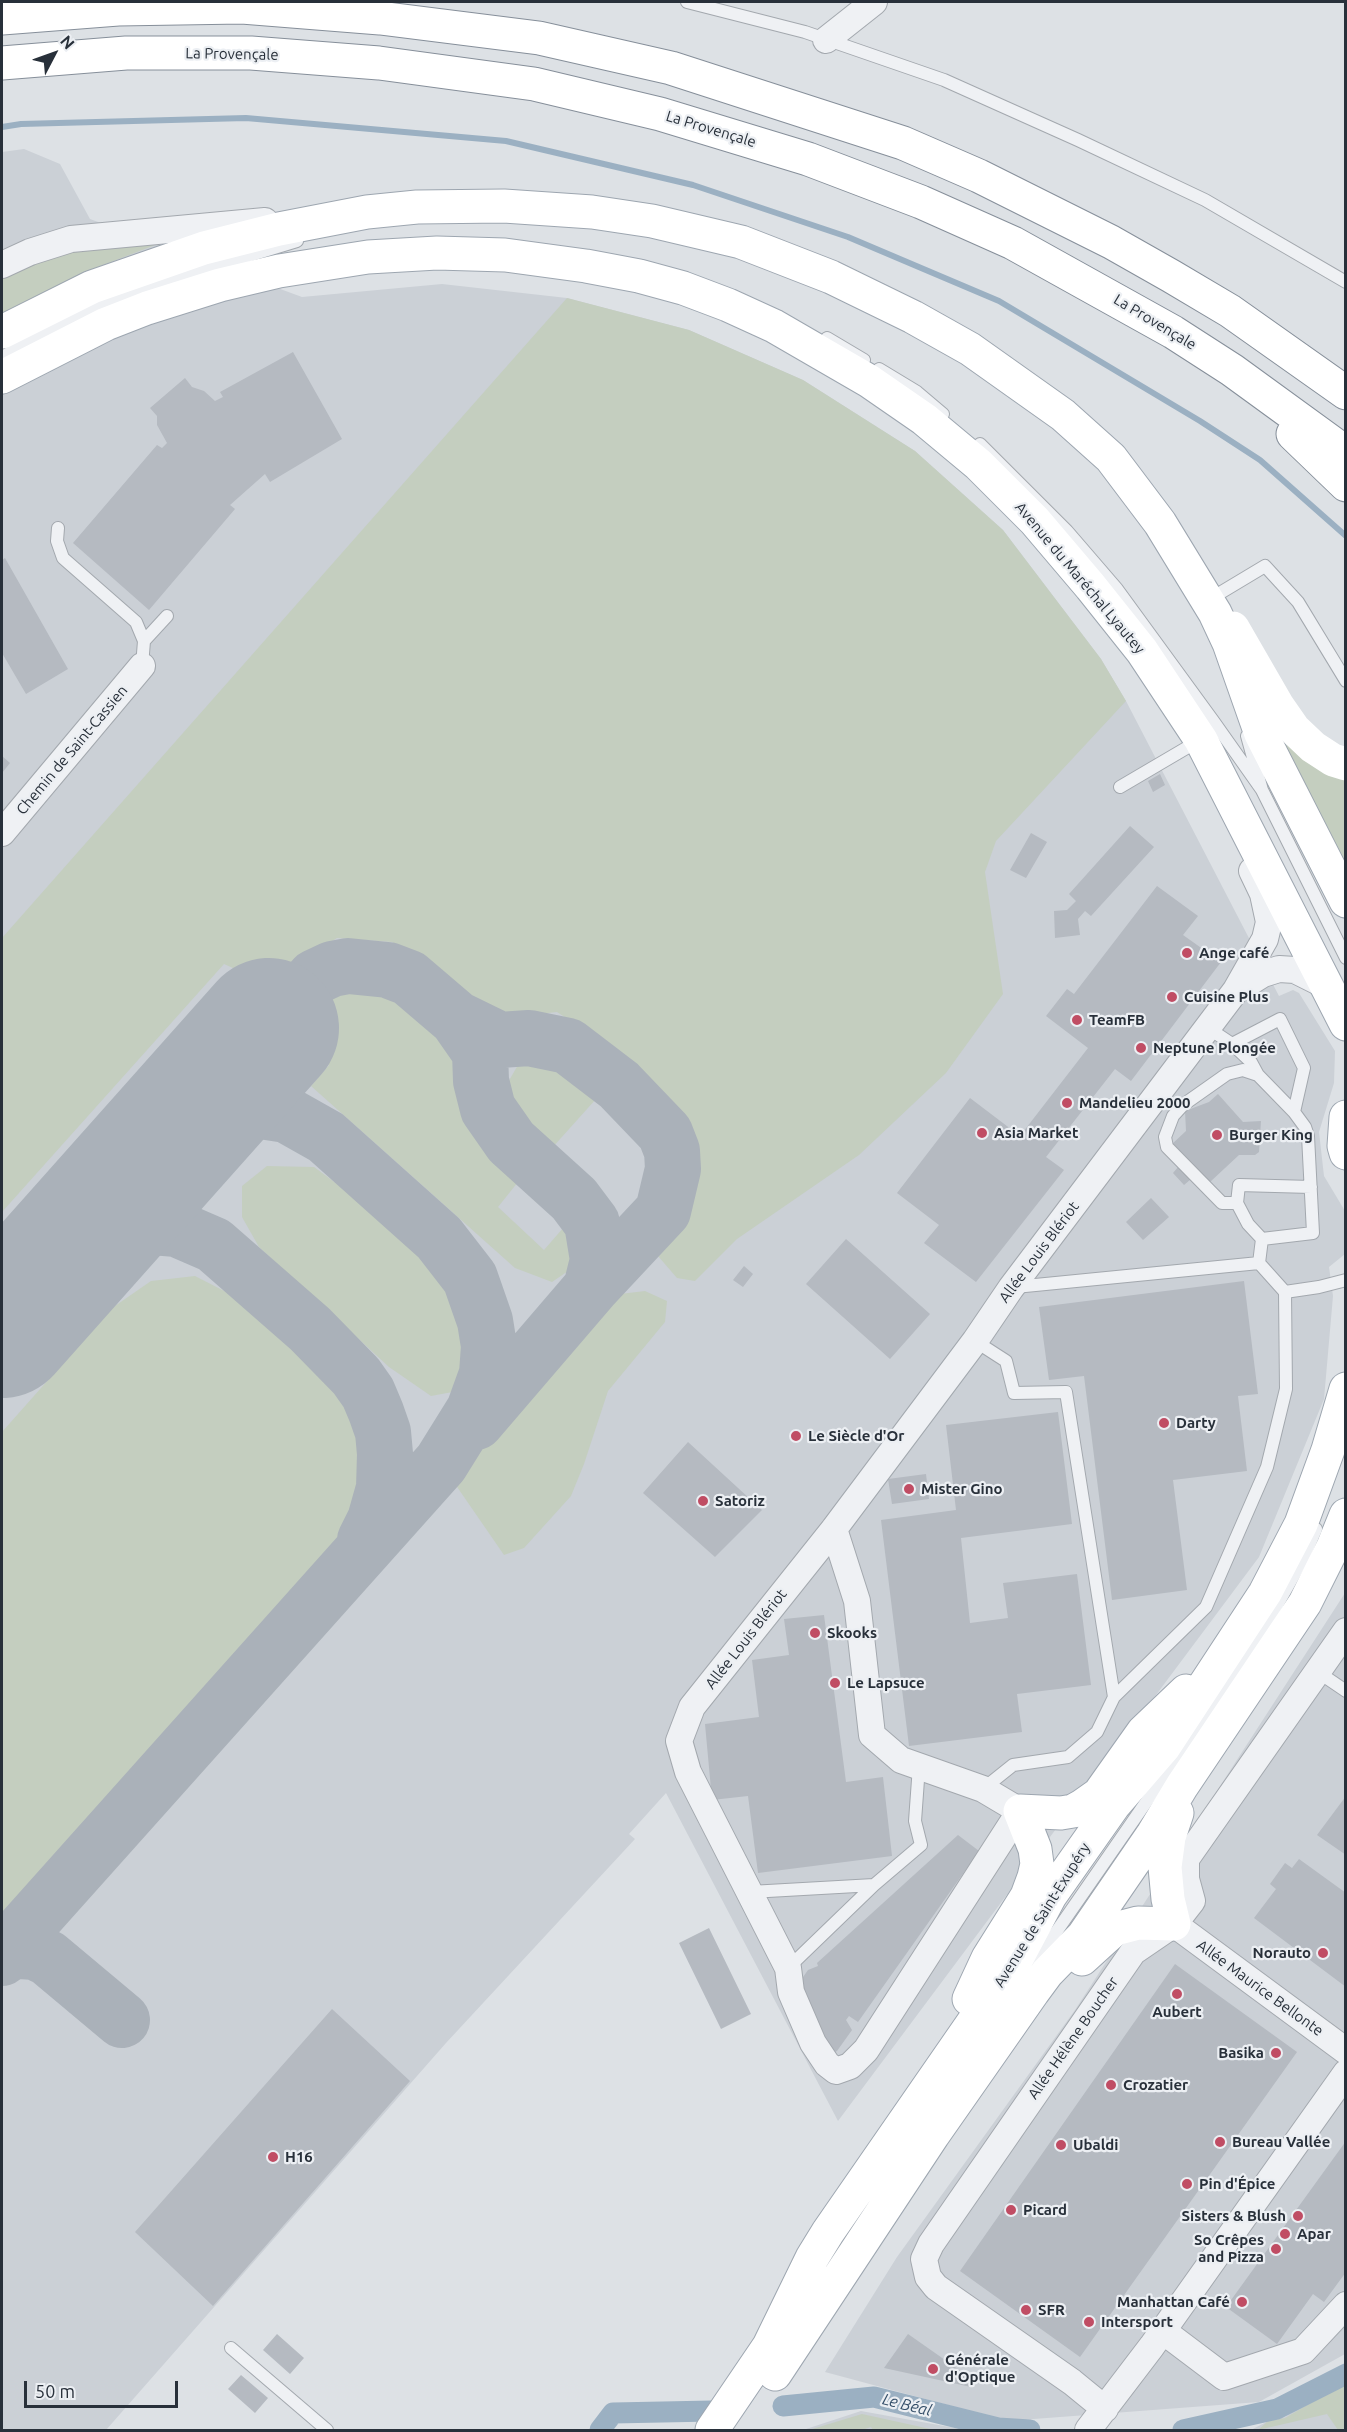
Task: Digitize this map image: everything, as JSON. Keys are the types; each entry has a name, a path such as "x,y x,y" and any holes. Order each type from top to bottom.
{"main road":[{"path":"2,18 118,9 242,7 380,18 538,38 671,68 903,143 979,176 1111,242 1171,276 1230,311 1346,393"},
{"name":"La Provençale","path":"2,63 126,53 251,53 380,63 534,84 660,114 808,159 968,222 1013,243 1118,300 1232,370 1346,453"},
{"path":"2,332 60,302 135,270 204,248 279,229 367,212 466,205 592,212 652,221 741,242 831,277 913,317 970,350 1062,415 1140,484 1166,515 1294,729 1312,747 1333,760 1346,764"},
{"name":"Avenue du Maréchal Lyautey","path":"2,377 106,324 147,308 240,280 279,271 368,257 437,253 505,255 618,272 683,288 774,326 869,381 924,419 978,464 1035,521 1091,587 1142,651 1201,740 1346,1024"},
{"path":"1232,370 1346,485"},
{"path":"1111,458 1160,523 1215,613 1229,643 1261,734 1346,901"},
{"path":"1346,1117 1344,1146 1346,1153"},
{"name":"Avenue de Saint-Exupéry","path":"712,2430 769,2346 812,2258 828,2232 1020,1952 1050,1896 1114,1805 1164,1748 1265,1593 1301,1524 1328,1450 1346,1389"},
{"path":"738,2430 970,2081 1040,1982 1083,1936 1108,1901 1305,1603 1333,1547 1333,1517"},
{"path":"945,2059 974,1986 1027,1896 1034,1877 1037,1864 1035,1849 1020,1811 1061,1813 1073,1811 1099,1794 1143,1732 1220,1662"},
{"path":"970,2081 1034,2022 1069,1973 1104,1936 1126,1925 1174,1924 1166,1883 1167,1849 1192,1771"}],"street":[{"path":"826,40 874,2"},
{"path":"2,265 30,252 71,239 367,212"},
{"name":"Chemin de Saint-Cassien","path":"2,833 142,666"},
{"name":"Allée Louis Blériot","path":"1020,1811 866,2050 850,2066 836,2071 827,2064 813,2043 790,1992 788,1968 688,1772 679,1741 692,1707 834,1529 975,1341 1011,1288 1236,990 1265,939 1269,922 1268,909 1251,871 1216,769"},
{"path":"1236,990 1263,974 1279,969 1295,970 1327,986"},
{"path":"834,1529 857,1601 873,1735 901,1760 983,1789 1020,1811"},
{"name":"Allée Hélène Boucher","path":"1095,2422 1072,2382 936,2287 928,2277 924,2259 931,2244 1133,1952 1174,1924 1192,1901 1186,1880 1186,1859 1346,1631"},
{"name":"Allée Maurice Bellonte","path":"1174,1924 1346,2051"},
{"path":"1095,2422 1163,2331 1346,2073"},
{"path":"1163,2331 1224,2377 1303,2351 1346,2305"}],"lane":[{"path":"687,2 826,40 944,80 1205,200 1346,282"},
{"path":"442,219 553,220 646,230 729,252 828,286 924,335 1046,415 1080,444 1115,481 1153,532 1185,583 1221,653 1262,790"},
{"path":"2,357 63,322 159,284 304,238"},
{"path":"337,249 463,241 562,250 668,272 743,298"},
{"path":"197,272 293,255"},
{"path":"815,332 917,392 952,421"},
{"path":"969,436 995,457 1067,531 1117,589 1262,790 1346,958"},
{"path":"1080,444 1111,458"},
{"path":"58,528 57,541 63,558 136,622 144,641 142,666"},
{"path":"1215,596 1265,566 1298,602 1346,681"},
{"path":"144,641 167,616"},
{"path":"1120,787 1201,740"},
{"path":"1232,1044 1280,1019 1304,1068 1294,1112"},
{"path":"1208,1028 1232,1044 1251,1062 1258,1075 1294,1112 1305,1127 1308,1136 1313,1233 1262,1239"},
{"path":"1237,1203 1222,1203 1167,1147 1165,1137 1173,1116 1183,1105 1227,1074 1243,1070 1258,1075"},
{"path":"1262,1239 1248,1224 1237,1203 1239,1185 1311,1187"},
{"path":"1259,1263 1262,1239"},
{"path":"1011,1288 1259,1263"},
{"path":"983,1789 1013,1766 1068,1757 1097,1731 1114,1697 1206,1607 1267,1467 1286,1389 1286,1292 1259,1263"},
{"path":"1286,1292 1346,1280"},
{"path":"975,1341 1006,1361 1014,1393 1065,1392 1114,1697"},
{"path":"1021,1981 1219,1697 1267,1623 1303,1559 1333,1517"},
{"path":"1318,1672 1346,1691"},
{"path":"788,1968 874,1886 921,1845 915,1821 919,1766"},
{"path":"748,1893 874,1886"},
{"path":"976,2016 997,2005 1038,1949 1059,1927"},
{"path":"876,2197 932,2114"},
{"path":"725,2430 845,2245"},
{"path":"231,2348 327,2430"}],"shaded area":[{"path":"24,149 60,164 90,219 302,297 442,284 567,298 689,330 803,380 915,451 1003,530 1101,659 1126,701 1279,996 1293,990 1299,993 1335,1051 1334,1083 1319,1132 1324,1176 1345,1211 1345,1254 1329,1267 1333,1296 1324,1399 1259,1557 838,2121 666,1793 629,1834 635,1839 446,2043 106,2430 2,2430 2,152"},
{"path":"1345,1593 1345,2354 1259,2402 1007,2421 825,2372 897,2257 1075,2010"},
{"path":"1345,2380 1345,2430 1251,2430 1268,2421 1285,2417"},
{"path":"861,2411 966,2430 803,2430"}],"green space":[{"path":"176,237 90,270 2,313 2,275 71,248"},
{"path":"567,298 689,330 803,380 915,451 1003,530 1101,659 1126,701 996,841 985,872 1003,994 946,1073 859,1155 737,1239 695,1281 677,1278 658,1256 693,1203 700,1152 677,1109 621,1054 557,1012 512,1017 484,1006 392,942 337,938 268,984 224,964 2,1212 2,938"},
{"path":"1288,744 1345,774 1345,885 1283,747"},
{"path":"368,991 401,1000 455,1048 463,1108 478,1141 518,1182 498,1207 544,1250 564,1227 573,1243 574,1267 552,1282 515,1268 311,1086 329,1065 297,1035 335,996"},
{"path":"518,1065 550,1066 575,1079 596,1099 552,1148 524,1124 511,1104 507,1084"},
{"path":"267,1166 314,1167 390,1223 440,1273 465,1323 465,1360 458,1391 431,1396 389,1367 259,1247 242,1217 242,1186"},
{"path":"195,1276 238,1298 297,1348 340,1396 360,1444 360,1489 342,1535 2,1919 2,1432 112,1308 151,1281"},
{"path":"645,1291 667,1301 665,1322 608,1391 571,1496 524,1548 504,1555 453,1481 620,1294"},
{"path":"1345,2383 1345,2430 1338,2430 1327,2414 1258,2430 1268,2421 1285,2418"},
{"path":"862,2414 935,2430 873,2430 871,2427 862,2430 809,2430"}],"building":[{"path":"293,352 342,439 270,482 265,474 230,505 235,509 149,610 73,543 157,445 162,448 167,443 157,425 157,416 150,408 185,378 192,387 204,391 215,401 223,397 220,392"},
{"path":"5,558 68,669 26,694 2,653 2,560"},
{"path":"2,756 10,763 2,773"},
{"path":"1160,774 1165,785 1153,792 1148,781"},
{"path":"1130,826 1154,847 1091,916 1085,911 1078,919 1080,935 1055,938 1054,911 1067,910 1076,901 1069,894"},
{"path":"1031,833 1047,842 1026,878 1010,870"},
{"path":"1157,886 1198,916 1183,935 1221,962 1131,1081 1115,1069 1046,1157 1064,1170 976,1282 924,1243 939,1225 897,1193 970,1098 1020,1136 1088,1048 1046,1016 1067,989 1074,994"},
{"path":"1218,1094 1243,1122 1261,1121 1259,1152 1255,1155 1239,1155 1210,1182 1171,1145 1186,1131 1185,1111 1209,1102"},
{"path":"1179,1166 1191,1179 1184,1185 1173,1173"},
{"path":"1151,1198 1169,1217 1143,1240 1126,1222"},
{"path":"846,1239 930,1314 890,1359 806,1284"},
{"path":"744,1266 753,1274 743,1287 733,1280"},
{"path":"1244,1281 1258,1394 1238,1396 1247,1471 1173,1480 1187,1590 1112,1600 1084,1376 1049,1380 1039,1307"},
{"path":"1058,1412 1072,1524 961,1538 970,1623 1008,1618 1003,1583 1077,1574 1091,1685 1017,1694 1022,1732 909,1746 881,1520 956,1510 946,1425"},
{"name":"Satoriz","path":"688,1442 762,1510 715,1557 643,1493"},
{"name":"Mister Gino","path":"926,1474 929,1499 892,1504 888,1479"},
{"path":"824,1615 846,1782 883,1777 892,1856 758,1873 748,1796 712,1800 705,1724 759,1717 752,1660 789,1655 784,1619"},
{"path":"1346,1796 1346,1855 1317,1835"},
{"path":"958,1835 979,1851 858,2022 849,2016 846,2020 852,2030 837,2051 827,2056 794,1990 808,1970 818,1966 817,1963"},
{"name":"Norauto","path":"1299,1859 1346,1893 1346,1987 1254,1918 1276,1889 1270,1884 1285,1863 1292,1868"},
{"path":"709,1928 751,2014 721,2029 679,1943"},
{"path":"1175,1964 1297,2052 1080,2357 960,2271"},
{"name":"H16","path":"332,2009 410,2081 213,2306 135,2232"},
{"path":"1346,2141 1346,2272 1324,2302 1313,2294 1277,2344 1226,2307"},
{"path":"277,2334 304,2358 290,2374 263,2350"},
{"path":"908,2334 975,2381 971,2387 884,2368"},
{"path":"241,2375 268,2398 255,2413 228,2389"}],"waterway":[{"path":"2,127 21,124 246,118 506,141 693,185 848,237 999,301 1200,421 1260,460 1346,536"},
{"name":"Le Béal","path":"1183,2430 1277,2409 1346,2374"},
{"name":"Le Béal","path":"783,2406 874,2397 998,2428 1030,2430"},
{"name":"Le Béal","path":"600,2430 613,2413 712,2411"}],"taxiway":[{"path":"269,1028 315,977 332,969 348,966 388,970 409,978 457,1019"},
{"path":"476,1422 591,1288 663,1211 673,1169 672,1151 665,1133 619,1085 568,1046 529,1038 500,1040 457,1019 480,1052 481,1081 488,1109 511,1142 574,1199 592,1223 598,1260 591,1288"},
{"path":"2,1954 441,1463 474,1410 487,1374 489,1346 485,1321 470,1278 439,1238 326,1137 287,1115 248,1109 208,1117 158,1151"},
{"path":"80,1239 140,1226 177,1229 214,1245 310,1329 356,1376 368,1393 376,1412 383,1432 385,1454 384,1488 375,1520 365,1540"},
{"path":"2,1958 8,1953 20,1951 35,1952 48,1958 122,2020"}],"runway":[{"path":"2,1328 269,1028"}],"place":[{"name":"Ange café","path":"1187,953"},
{"name":"Cuisine Plus","path":"1172,997"},
{"name":"TeamFB","path":"1077,1020"},
{"name":"Neptune Plongée","path":"1141,1048"},
{"name":"Mandelieu 2000","path":"1067,1103"},
{"name":"Asia Market","path":"982,1133"},
{"name":"Burger King","path":"1217,1135"},
{"name":"Darty","path":"1164,1423"},
{"name":"Le Siècle d'Or","path":"796,1436"},
{"name":"Mister Gino","path":"909,1489"},
{"name":"Satoriz","path":"703,1501"},
{"name":"Skooks","path":"815,1633"},
{"name":"Le Lapsuce","path":"835,1683"},
{"name":"Norauto","path":"1323,1953"},
{"name":"Aubert","path":"1177,1994"},
{"name":"Basika","path":"1276,2053"},
{"name":"Crozatier","path":"1111,2085"},
{"name":"Bureau Vallée","path":"1220,2142"},
{"name":"Ubaldi","path":"1061,2145"},
{"name":"H16","path":"273,2157"},
{"name":"Pin d'Épice","path":"1187,2184"},
{"name":"Picard","path":"1011,2210"},
{"name":"Sisters & Blush","path":"1298,2216"},
{"name":"Apar","path":"1285,2234"},
{"name":"So Crêpes and Pizza","path":"1276,2249"},
{"name":"Manhattan Café","path":"1242,2302"},
{"name":"SFR","path":"1026,2310"},
{"name":"Intersport","path":"1089,2322"},
{"name":"Générale d'Optique","path":"933,2369"}]}
